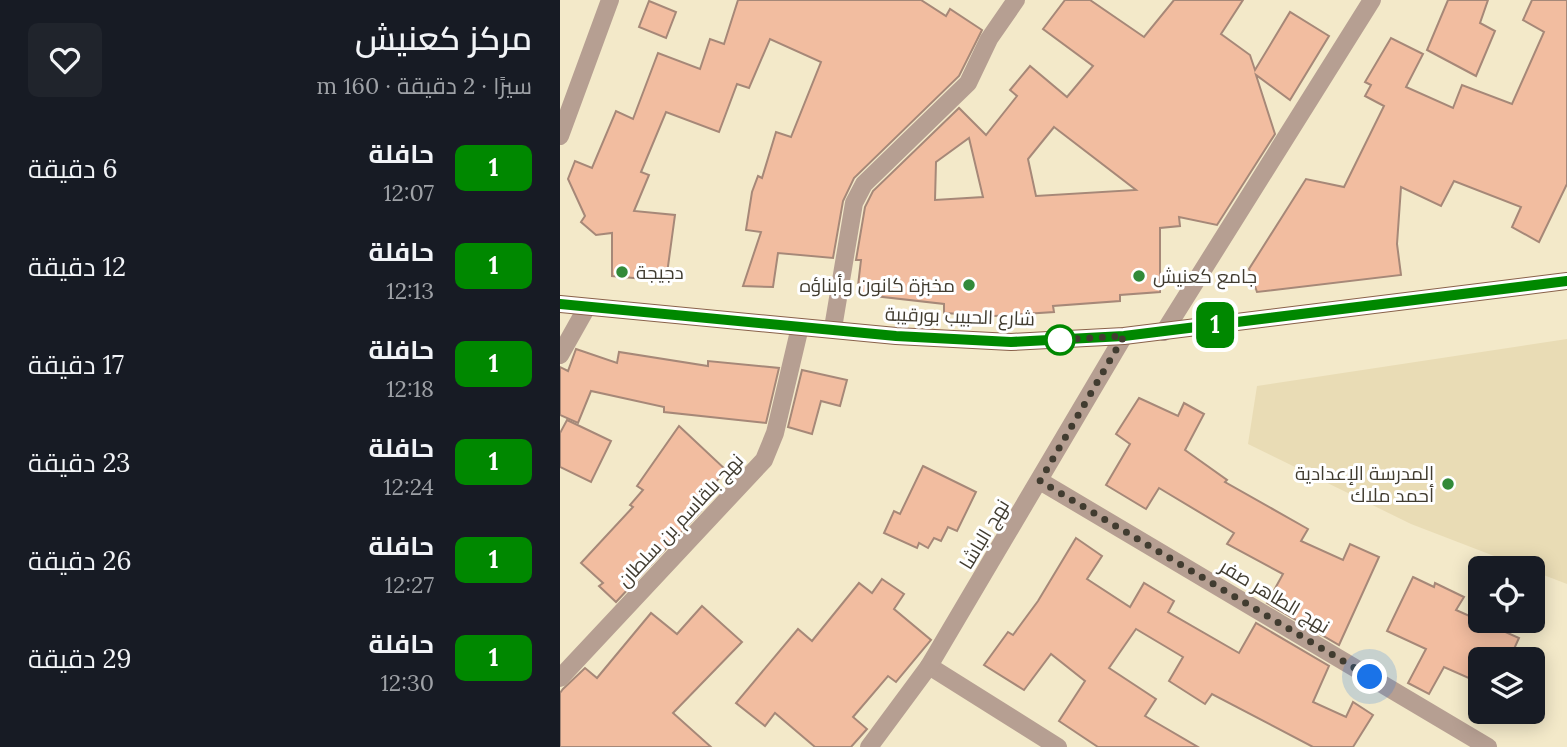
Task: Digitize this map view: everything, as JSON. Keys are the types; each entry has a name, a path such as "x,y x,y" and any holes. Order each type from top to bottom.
{"main road":[{"name":"شارع الحبيب بورقيبة","path":"560,304 896,336 1011,342 1164,332 1567,281"}],"street":[{"path":"560,136 610,0"},
{"path":"833,328 854,203 864,184 968,83 989,39 1016,0"},
{"path":"1164,332 1372,0"},
{"path":"560,355 587,307"},
{"name":"نهج بلقاسم بن سلطان","path":"560,678 764,460 775,433 800,327"},
{"name":"نهج الباشا","path":"869,747 929,666 1124,336"},
{"name":"نهج الطاهر صفر","path":"1040,481 1489,747"},
{"path":"929,666 1058,747"}],"shaded area":[{"name":"المدرسة الإعدادية أحمد ملاك","path":"1567,339 1567,584 1545,576 1545,556 1494,556 1411,524 1248,444 1257,386"}],"building":[{"path":"738,0 921,0 946,16 950,9 982,30 959,76 854,178 843,201 833,258 778,253 773,287 743,286 761,232 746,230 752,192 758,176 762,178 776,132 791,137 821,62 770,39 749,88 737,84 719,132 666,112 641,172 649,175 634,211 675,215 666,281 612,276 612,233 596,235 581,222 585,216 568,179 575,161 592,168 616,111 633,119 658,53 700,69 710,39 724,44"},
{"path":"1065,0 1090,0 1144,37 1174,0 1243,0 1221,34 1250,55 1255,70 1290,12 1329,36 1290,100 1256,75 1275,134 1217,225 1179,217 1180,226 1160,228 1160,292 1120,295 1120,301 1053,306 1054,312 994,316 944,313 944,304 857,294 861,260 856,260 865,207 873,191 959,108 986,135 1017,96 1010,90 1030,66 1067,97 1093,66 1043,29","holes":["1054,127 1136,190 1036,196 1028,159","969,138 983,197 935,200 936,162"]},
{"path":"1448,0 1488,0 1480,23 1495,31 1476,76 1427,50"},
{"path":"1532,0 1567,0 1567,184 1539,242 1512,227 1521,207 1454,181 1441,206 1401,187 1397,244 1401,275 1257,292 1249,269 1306,179 1344,187 1384,106 1365,96 1371,85 1365,82 1391,38 1423,54 1406,87 1453,108 1462,85 1512,104 1544,32 1523,20"},
{"path":"649,1 676,12 666,38 639,27"},
{"path":"576,349 617,363 619,352 708,366 708,361 779,368 766,423 664,412 664,407 591,391 578,423 560,415 560,367 568,371"},
{"path":"802,370 847,380 840,406 821,401 812,434 788,427"},
{"path":"1139,398 1178,416 1184,403 1204,414 1185,450 1227,480 1225,482 1308,529 1301,541 1343,560 1350,544 1379,557 1339,645 1267,603 1283,574 1227,544 1234,533 1159,488 1146,509 1106,485 1130,444 1116,434"},
{"path":"567,420 611,441 591,482 560,467 560,433"},
{"path":"679,426 726,470 704,496 707,498 698,508 701,511 616,602 599,586 603,583 581,563 633,507 630,505 643,490 637,486"},
{"path":"923,466 976,492 957,531 948,527 941,541 934,538 928,548 919,543 917,548 884,533 894,511 900,514"},
{"path":"1076,538 1102,556 1087,579 1130,607 1144,583 1174,601 1168,612 1239,653 1256,623 1329,666 1313,702 1346,717 1353,702 1373,715 1353,747 1313,747 1212,694 1205,704 1169,681 1183,657 1136,629 1109,668 1156,699 1145,716 1198,747 1098,747 1059,721 1085,681 1051,654 1024,690 984,665 1008,632 1013,635 1038,601"},
{"path":"1413,577 1434,587 1435,583 1464,597 1456,610 1468,615 1468,633 1508,633 1519,638 1515,647 1468,647 1468,678 1444,667 1429,694 1408,683 1426,649 1387,631"},
{"path":"882,579 904,594 894,609 931,640 896,682 888,676 853,717 867,729 851,747 815,747 775,713 765,726 736,703 798,629 812,641 859,583 872,593"},
{"path":"702,606 742,642 673,713 711,747 560,747 560,693 563,689 585,668 597,678 651,613 677,634"}],"bus line":[{"name":"1","path":"560,304 896,336 1011,342 1124,336 1567,281"}],"place":[{"name":"دجيجة","path":"622,272"},
{"name":"جامع كعنيش","path":"1139,276"},
{"name":"مخبزة كانون وأبناؤه","path":"969,285"},
{"name":"المدرسة الإعدادية أحمد ملاك","path":"1448,484"}],"route":[{"path":"1060,340 1056,340 1124,336 1040,481 1370,677"}]}
